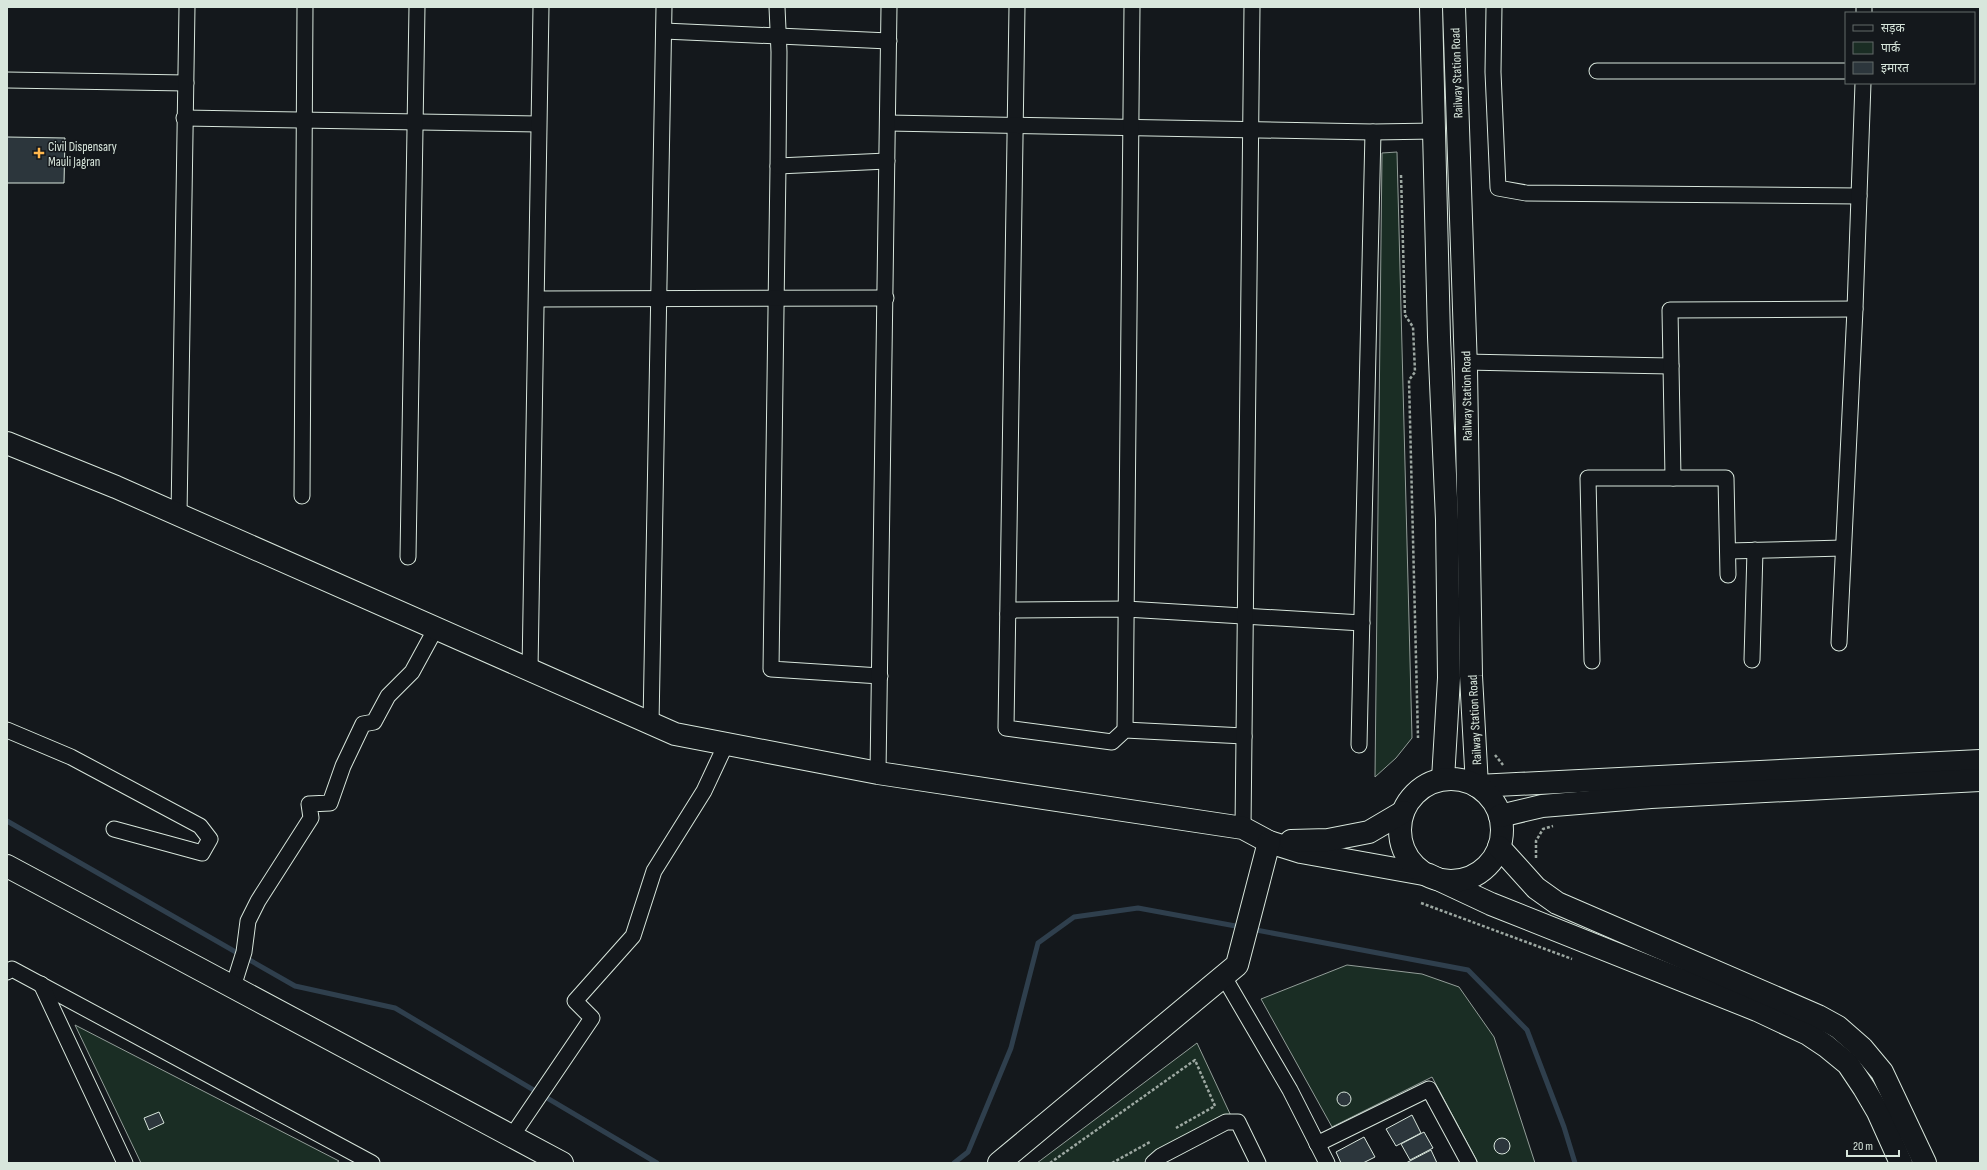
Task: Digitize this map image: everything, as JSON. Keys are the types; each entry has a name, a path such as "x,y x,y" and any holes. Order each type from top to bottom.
{"street":[{"path":"179,515 184,118 187,7"},
{"path":"302,496 305,7"},
{"path":"408,557 417,7"},
{"path":"530,670 541,7"},
{"path":"652,724 664,7"},
{"path":"777,7 777,36 779,52 777,298 771,669 880,676"},
{"path":"878,773 889,7"},
{"path":"1016,7 1006,728 1112,742 1125,730 1244,736"},
{"path":"1125,730 1132,7"},
{"path":"1243,828 1252,7"},
{"name":"Railway Station Road","path":"1431,7 1439,337 1448,560 1449,678 1443,779"},
{"name":"Railway Station Road","path":"1454,7 1465,362 1471,676 1477,786"},
{"path":"1494,7 1492,72 1498,188 1526,193 1859,196"},
{"path":"664,31 889,41"},
{"path":"1597,72 1845,71"},
{"path":"7,80 186,83"},
{"path":"1839,642 1856,309 1863,84"},
{"path":"184,118 538,124"},
{"path":"888,123 1373,132 1435,131"},
{"path":"1359,745 1373,132"},
{"path":"778,166 887,161"},
{"path":"537,298 886,298"},
{"path":"1673,478 1670,310 1856,309"},
{"path":"1465,362 1671,366"},
{"path":"7,443 116,487 675,734 878,773 1243,828 1270,842 1301,852 1429,875 1442,880 1456,881 1470,877 1483,870 1493,860 1499,847 1502,832 1500,816 1496,804 1488,794 1477,786 1455,779 1443,779 1430,783 1419,790 1410,800 1403,812 1400,827 1402,841 1407,855 1416,867 1429,875 1491,904 1757,1010 1808,1034 1848,1064 1878,1112 1900,1163"},
{"path":"1592,662 1588,478 1726,478 1728,575"},
{"path":"1728,550 1843,548"},
{"path":"1752,660 1755,550"},
{"path":"1008,614 1014,610 1126,609 1362,623"},
{"path":"233,987 244,952 248,921 258,901 311,818 309,804 330,803 343,766 363,724 374,722 388,696 412,672 436,628"},
{"path":"7,730 71,757 200,826 210,839 202,853 114,829"},
{"path":"512,1136 592,1018 575,1001 633,936 654,871 704,792 726,744"},
{"path":"1477,786 1980,761"},
{"path":"1500,816 1542,806 1651,797 1980,780"},
{"path":"1270,842 1328,840 1370,832 1403,812"},
{"path":"999,1163 1237,965 1270,842"},
{"path":"1499,847 1536,888 1558,903 1811,1012 1838,1027 1862,1048 1882,1072 1923,1157"},
{"path":"7,866 562,1163"},
{"path":"7,972 12,969 41,984 372,1163"},
{"path":"1224,977 1290,1090 1327,1163"},
{"path":"41,984 124,1163"},
{"path":"1317,1144 1429,1089 1469,1163"},
{"path":"1153,1163 1161,1156 1226,1122 1238,1122 1258,1163"}],"path":[{"path":"1401,175 1405,315 1414,327 1415,372 1409,380 1418,738"},
{"path":"1494,749 1502,765 1508,768"},
{"path":"1535,861 1536,842 1543,829 1557,825"},
{"path":"1421,903 1579,962"},
{"path":"1050,1163 1195,1060 1216,1106 1174,1129"},
{"path":"1112,1163 1154,1140"}],"green space":[{"path":"1397,152 1412,738 1396,758 1375,777 1382,153"},
{"path":"1347,965 1422,974 1459,987 1494,1037 1535,1163 1478,1163 1432,1077 1332,1127 1261,999"},
{"path":"75,1025 339,1161 336,1163 141,1163"},
{"path":"1197,1043 1232,1118 1146,1163 1037,1163"}],"building":[{"path":"7,137 65,138 64,183 7,183"},
{"path":"1344,1092 1349,1094 1351,1099 1349,1104 1344,1106 1339,1104 1337,1099 1339,1094"},
{"path":"159,1112 164,1123 149,1130 144,1118"},
{"path":"1412,1115 1421,1133 1396,1146 1386,1129"},
{"path":"1424,1132 1433,1148 1410,1160 1401,1144"},
{"path":"1364,1137 1375,1157 1363,1163 1341,1163 1336,1152"},
{"path":"1499,1138 1505,1138 1510,1143 1508,1152 1505,1154 1499,1154 1494,1149 1494,1143"},
{"path":"1431,1150 1437,1163 1406,1163"}],"waterway":[{"path":"7,821 295,986 395,1008 657,1163"},
{"path":"954,1163 968,1152 1011,1048 1038,943 1074,917 1138,908 1241,927"},
{"path":"1251,929 1468,970 1527,1030 1564,1127 1575,1163"}],"place":[{"name":"Civil Dispensary Mauli Jagran","path":"39,153"}]}
